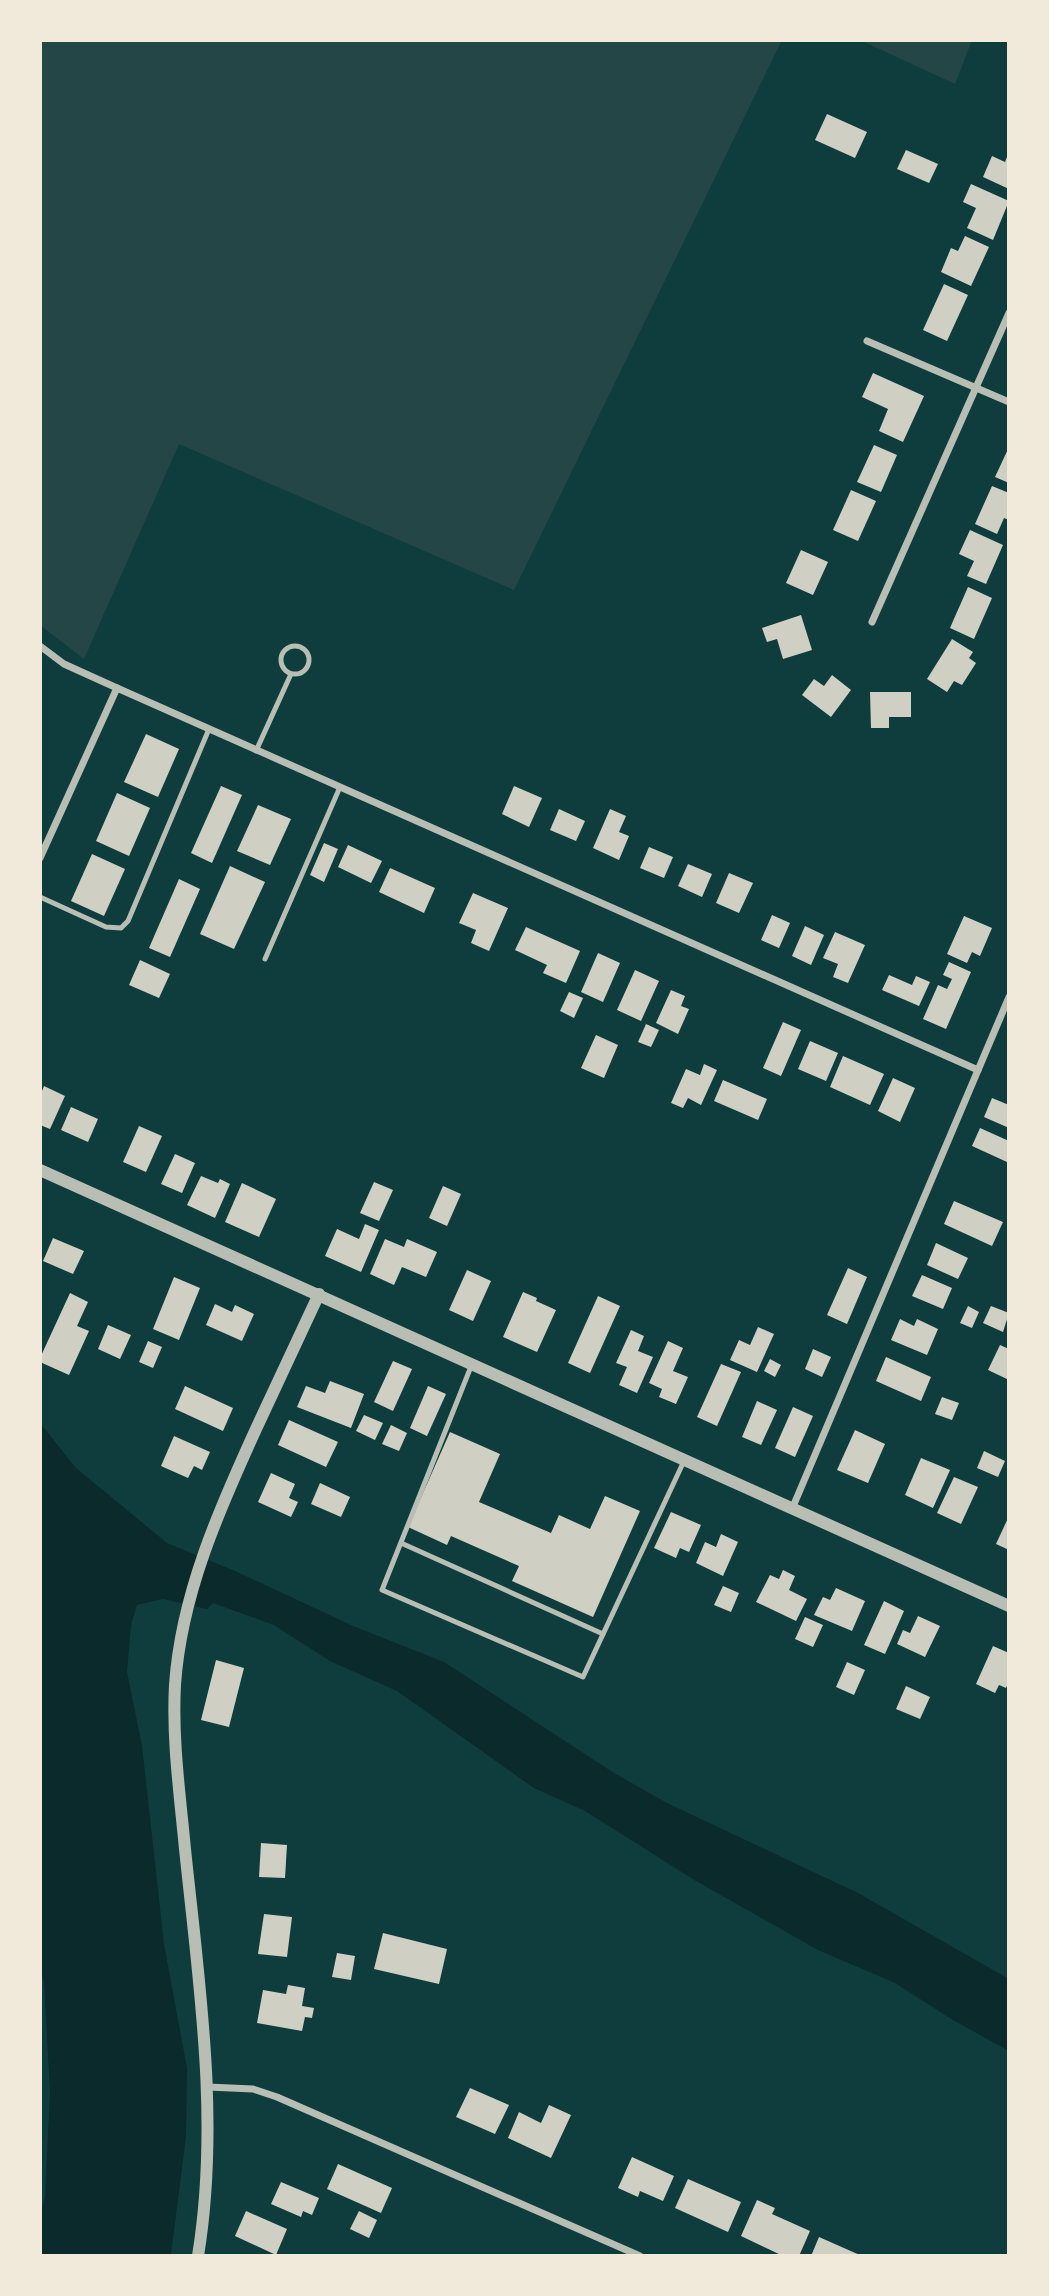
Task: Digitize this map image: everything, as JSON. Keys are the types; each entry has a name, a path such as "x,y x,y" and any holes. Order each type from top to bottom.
{"street":[{"path":"872,622 1009,313"},
{"path":"867,341 1009,402"},
{"path":"40,646 64,664 256,751 978,1070"},
{"path":"40,858 117,688"},
{"path":"791,1510 1009,997"},
{"path":"40,1170 1009,1606"},
{"path":"198,2256 207,2174 208,2087 175,1734 178,1658 206,1545 222,1503 319,1294"},
{"path":"208,2087 265,2092 640,2256"}],"lane":[{"path":"292,646 301,647 308,653 308,667 300,673 291,674 283,668 282,655 292,646"},
{"path":"256,751 291,674"},
{"path":"40,897 106,927 121,928 128,921 209,729"},
{"path":"265,959 340,787"},
{"path":"472,1364 382,1590 583,1677 684,1461"},
{"path":"401,1543 603,1634"}],"shaded area":[{"path":"40,40 782,40 514,590 179,444 84,659 40,625"},
{"path":"860,40 972,40 955,84"},
{"path":"40,1423 76,1468 167,1543 235,1571 353,1626 444,1662 614,1773 667,1803 858,1893 1009,1979 1009,2051 895,1983 818,1950 696,1881 585,1811 534,1788 397,1691 330,1661 274,1625 213,1603 207,1609 163,1599 137,1605 131,1625 127,1672 142,1746 164,1944 187,2068 186,2137 171,2256 40,2256 40,2216 45,2197 50,2092 44,1983 40,1966"}],"building":[{"path":"827,114 867,132 855,158 815,140"},
{"path":"906,150 938,164 929,183 897,169"},
{"path":"1009,152 1009,189 983,177 992,156 1005,162"},
{"path":"971,184 1009,201 993,240 967,228 976,208 963,202"},
{"path":"965,236 989,247 971,286 941,272 951,248 958,251"},
{"path":"944,284 968,295 947,341 923,330"},
{"path":"873,373 924,396 903,442 879,431 888,409 862,397"},
{"path":"874,445 897,455 881,492 857,482"},
{"path":"1009,447 1009,483 995,477"},
{"path":"992,486 1009,493 1009,520 1004,518 997,534 975,524"},
{"path":"851,490 876,501 858,541 833,530"},
{"path":"970,530 1003,545 986,584 967,576 974,561 959,554"},
{"path":"801,550 828,562 813,595 786,583"},
{"path":"968,587 992,598 974,639 950,628"},
{"path":"801,615 812,650 783,659 777,639 767,642 762,628"},
{"path":"952,639 973,652 969,658 976,663 962,685 954,681 947,692 927,679"},
{"path":"832,675 851,690 831,717 802,695 814,679 824,686"},
{"path":"870,692 911,692 911,717 889,717 889,728 871,728"},
{"path":"146,734 179,749 158,797 124,782"},
{"path":"221,786 242,795 212,863 191,853"},
{"path":"514,786 542,798 529,827 502,814"},
{"path":"117,793 150,808 129,856 96,841"},
{"path":"258,805 291,819 270,865 237,851"},
{"path":"559,809 585,821 576,841 550,830"},
{"path":"610,809 626,816 619,832 629,836 619,860 593,848"},
{"path":"324,843 338,849 324,882 310,875"},
{"path":"348,845 382,861 371,883 338,867"},
{"path":"649,847 673,857 664,878 640,868"},
{"path":"92,854 125,869 104,916 71,901"},
{"path":"688,864 712,874 702,897 678,886"},
{"path":"230,866 265,882 234,949 200,934"},
{"path":"390,868 435,888 424,913 379,892"},
{"path":"729,873 753,883 739,913 716,903"},
{"path":"179,879 200,889 170,957 149,948"},
{"path":"473,893 508,908 489,951 471,943 476,930 459,923"},
{"path":"772,915 790,923 779,948 761,940"},
{"path":"964,916 992,928 980,956 972,952 967,963 947,954"},
{"path":"805,926 824,935 811,965 792,956"},
{"path":"526,927 580,951 566,983 543,973 547,965 515,950"},
{"path":"835,932 865,945 848,983 833,977 838,964 823,958"},
{"path":"598,953 620,963 603,1002 581,992"},
{"path":"140,960 170,974 159,998 129,985"},
{"path":"949,962 971,972 946,1029 923,1019 938,985 947,989 952,979 943,975"},
{"path":"635,970 659,981 641,1021 617,1010"},
{"path":"889,975 912,985 916,976 930,982 919,1006 882,990"},
{"path":"671,990 685,996 681,1006 689,1009 678,1034 656,1023"},
{"path":"569,992 583,998 574,1018 560,1011"},
{"path":"783,1022 801,1030 781,1076 763,1068"},
{"path":"646,1024 659,1030 651,1047 638,1042"},
{"path":"596,1035 618,1045 604,1078 581,1068"},
{"path":"810,1041 838,1053 826,1081 798,1069"},
{"path":"843,1056 884,1074 870,1105 830,1087"},
{"path":"704,1064 717,1070 701,1105 688,1098 683,1108 671,1103 686,1069 700,1075"},
{"path":"893,1078 915,1088 900,1122 878,1111"},
{"path":"723,1080 767,1099 758,1120 714,1101"},
{"path":"44,1086 65,1096 50,1129 40,1125 40,1096"},
{"path":"992,1098 1009,1105 1009,1128 984,1117"},
{"path":"71,1107 98,1119 88,1142 61,1130"},
{"path":"139,1126 162,1136 146,1172 123,1162"},
{"path":"980,1128 1009,1141 1007,1162 972,1146"},
{"path":"175,1154 195,1163 182,1193 161,1184"},
{"path":"201,1176 218,1183 220,1179 230,1184 215,1218 187,1205"},
{"path":"374,1182 393,1190 379,1221 360,1213"},
{"path":"242,1183 276,1199 259,1237 225,1222"},
{"path":"443,1186 461,1194 447,1226 429,1218"},
{"path":"954,1201 1003,1222 992,1246 944,1224"},
{"path":"365,1224 379,1230 361,1272 325,1256 337,1229 359,1239"},
{"path":"53,1238 84,1251 73,1274 43,1261"},
{"path":"385,1239 404,1247 407,1239 437,1252 426,1277 402,1267 394,1285 370,1274"},
{"path":"936,1243 968,1258 958,1279 927,1265"},
{"path":"848,1268 867,1277 847,1324 827,1315"},
{"path":"467,1270 491,1281 473,1321 449,1310"},
{"path":"922,1275 952,1288 943,1309 912,1296"},
{"path":"174,1277 200,1288 179,1340 153,1329"},
{"path":"523,1292 556,1310 537,1352 503,1337"},
{"path":"70,1293 88,1302 77,1326 89,1331 69,1375 40,1362 40,1358"},
{"path":"598,1296 620,1306 590,1373 568,1363"},
{"path":"215,1304 232,1312 235,1305 254,1314 242,1341 206,1325"},
{"path":"968,1306 979,1312 972,1328 960,1323"},
{"path":"991,1306 1009,1313 1003,1332 983,1323"},
{"path":"900,1319 914,1326 917,1319 938,1329 927,1355 891,1340"},
{"path":"108,1325 131,1335 120,1359 98,1349"},
{"path":"758,1327 774,1334 757,1372 730,1360 739,1340 750,1345"},
{"path":"631,1330 644,1336 638,1351 653,1357 637,1393 619,1385 627,1367 616,1363"},
{"path":"148,1341 162,1347 153,1368 139,1362"},
{"path":"668,1341 683,1348 673,1371 688,1377 676,1404 659,1397 662,1389 649,1383"},
{"path":"1000,1345 1009,1349 1009,1380 988,1370"},
{"path":"813,1349 831,1357 822,1377 805,1369"},
{"path":"886,1357 931,1377 921,1401 876,1381"},
{"path":"770,1359 781,1365 775,1377 764,1371"},
{"path":"393,1361 412,1369 393,1411 374,1402"},
{"path":"721,1364 741,1372 717,1426 697,1417"},
{"path":"330,1381 364,1394 351,1428 297,1407 306,1386 325,1393"},
{"path":"185,1386 233,1408 223,1431 175,1409"},
{"path":"428,1386 446,1394 427,1436 410,1428"},
{"path":"942,1397 959,1403 952,1420 935,1414"},
{"path":"757,1401 777,1410 761,1445 742,1437"},
{"path":"793,1407 813,1416 795,1457 775,1448"},
{"path":"364,1415 383,1423 375,1440 356,1431"},
{"path":"289,1420 338,1442 326,1467 278,1445"},
{"path":"391,1425 407,1433 399,1451 382,1444"},
{"path":"855,1430 885,1444 868,1483 837,1470"},
{"path":"450,1432 500,1454 479,1502 551,1533 559,1515 590,1529 605,1496 640,1511 593,1617 512,1581 519,1566 451,1536 447,1545 408,1527"},
{"path":"174,1436 210,1452 202,1470 194,1466 188,1478 161,1466"},
{"path":"984,1451 1005,1461 998,1477 977,1468"},
{"path":"921,1458 950,1470 933,1508 905,1495"},
{"path":"271,1473 295,1484 289,1498 298,1502 291,1517 258,1502"},
{"path":"954,1477 978,1487 961,1524 937,1513"},
{"path":"320,1483 350,1497 341,1517 311,1504"},
{"path":"671,1512 701,1525 689,1552 680,1548 676,1558 654,1548"},
{"path":"1009,1516 1009,1550 996,1544"},
{"path":"721,1534 738,1542 723,1576 696,1563 705,1542 716,1547"},
{"path":"783,1570 795,1576 789,1590 807,1599 796,1621 756,1602 770,1575 779,1579"},
{"path":"723,1586 739,1593 731,1612 714,1605"},
{"path":"836,1588 865,1601 852,1631 814,1615 823,1597 830,1600"},
{"path":"884,1601 904,1611 885,1654 864,1645"},
{"path":"918,1616 940,1626 925,1657 897,1644 903,1630 910,1633"},
{"path":"805,1617 823,1625 813,1647 795,1639"},
{"path":"993,1646 1009,1653 1009,1681 1006,1688 999,1685 995,1693 976,1684"},
{"path":"216,1660 244,1668 229,1727 201,1720"},
{"path":"847,1662 865,1670 854,1695 836,1687"},
{"path":"906,1686 930,1697 920,1719 896,1709"},
{"path":"261,1843 287,1845 285,1878 259,1877"},
{"path":"264,1914 292,1917 287,1957 258,1954"},
{"path":"383,1933 447,1949 439,1984 374,1969"},
{"path":"337,1953 355,1956 351,1980 332,1977"},
{"path":"288,1985 305,1988 302,2006 314,2008 312,2018 305,2017 302,2031 257,2023 263,1990 286,1994"},
{"path":"470,2088 509,2105 495,2134 456,2117"},
{"path":"549,2105 571,2115 551,2158 508,2138 519,2112 541,2123"},
{"path":"632,2157 674,2176 663,2201 640,2191 638,2197 618,2188"},
{"path":"338,2164 392,2188 381,2213 327,2189"},
{"path":"688,2179 741,2202 728,2232 675,2208"},
{"path":"281,2182 319,2198 312,2215 303,2211 301,2217 271,2204"},
{"path":"757,2200 775,2208 772,2214 810,2231 799,2256 783,2256 741,2236"},
{"path":"246,2211 287,2229 276,2255 235,2236"},
{"path":"359,2211 377,2220 369,2238 350,2229"},
{"path":"819,2237 862,2256 811,2256"}]}
